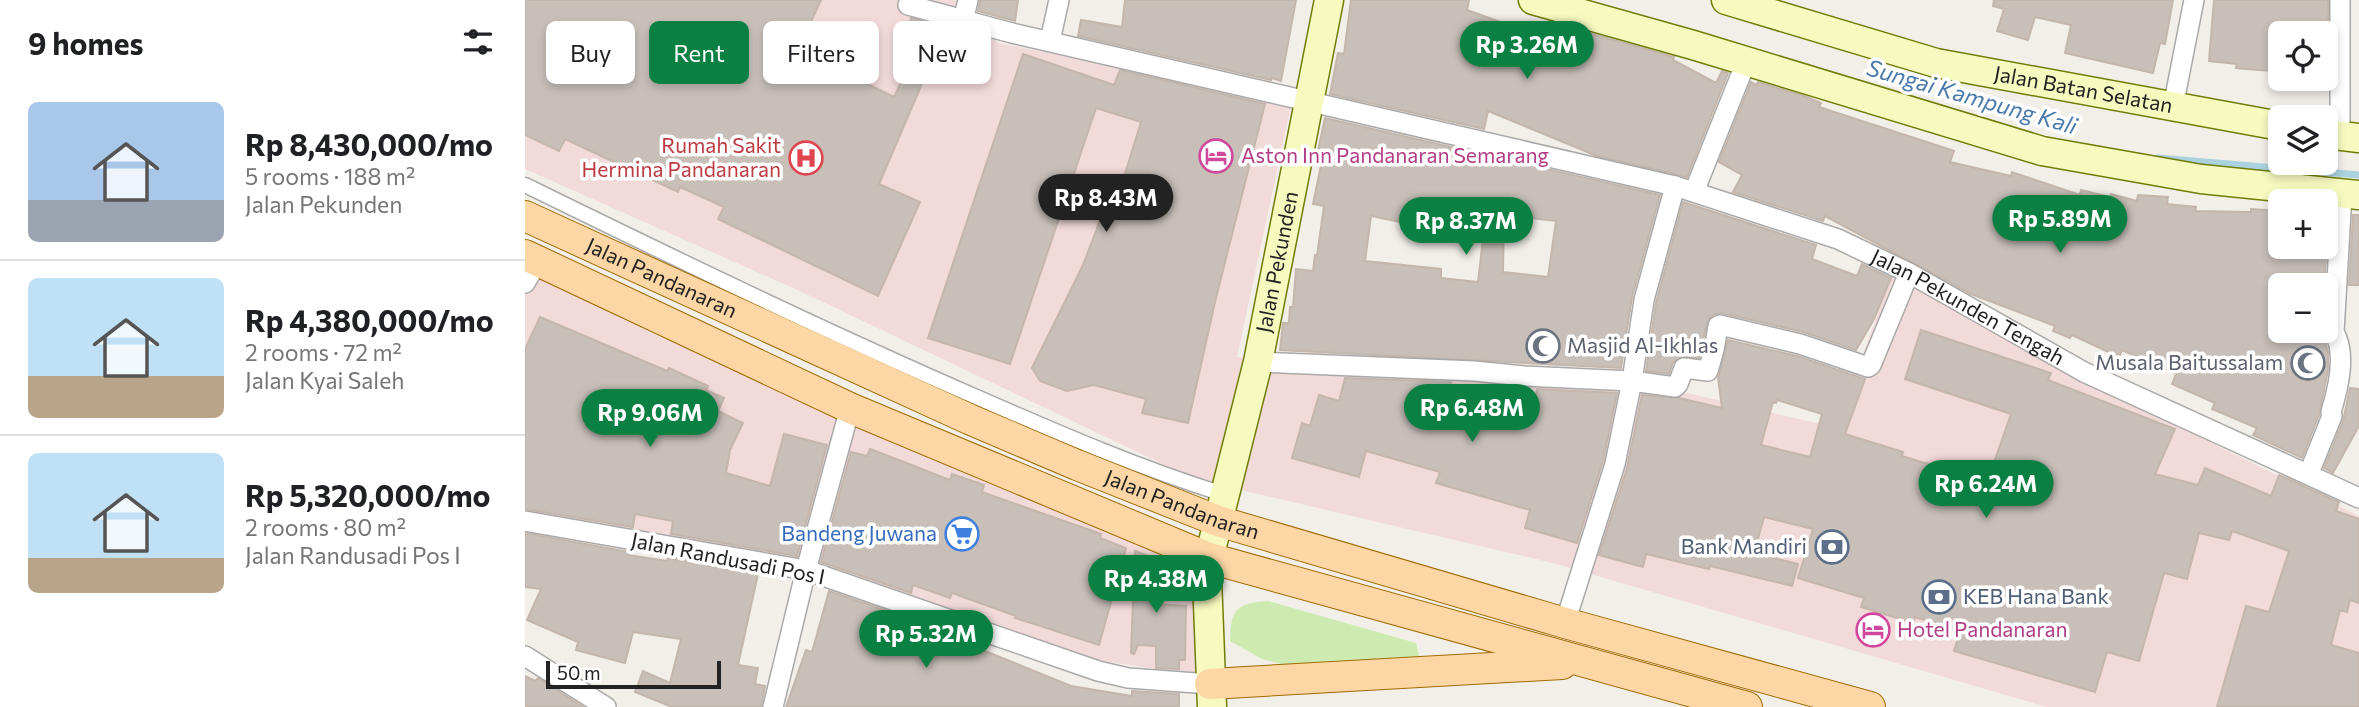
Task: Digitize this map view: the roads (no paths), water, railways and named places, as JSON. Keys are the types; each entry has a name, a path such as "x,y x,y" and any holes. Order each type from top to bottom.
{"main road":[{"name":"Jalan Pekunden","path":"1211,695 1207,578 1209,558 1258,362 1329,0"},
{"path":"1533,0 2042,152 2201,179 2351,195"},
{"name":"Jalan Batan Selatan","path":"1725,0 1936,63 2268,124"},
{"name":"Jalan Pandanaran","path":"525,216 980,424 1565,623 1870,707"},
{"name":"Jalan Pandanaran","path":"529,266 851,408 1209,558 1747,707"},
{"path":"1211,695 1587,663"}],"street":[{"path":"963,21 968,0"},
{"path":"1050,41 1059,0"},
{"path":"2173,107 2194,0"},
{"path":"2340,0 2341,136"},
{"name":"Jalan Pekunden Tengah","path":"908,5 963,21"},
{"name":"Jalan Pekunden Tengah","path":"991,27 1685,189 1838,239 1909,273 2084,372 2359,498"},
{"path":"1565,623 1615,464 1632,381 1644,300 1685,189 1746,62"},
{"path":"525,184 889,360 1084,444 1221,508"},
{"path":"2309,473 2332,416 2340,380 2339,340 2334,332 2351,195"},
{"path":"1258,362 1474,371 1632,381 1675,387 1683,368 1706,372 1720,325 1800,344 1870,366 1909,273"},
{"path":"2339,358 2359,359"},
{"path":"773,707 806,570 851,408"},
{"name":"Jalan Randusadi Pos I","path":"525,521 806,570 1098,671 1211,695"},
{"path":"525,656 606,707"}],"waterway":[{"name":"Sungai Kampung Kali","path":"2158,158 2359,175"}],"place":[{"name":"Aston Inn Pandanaran Semarang","path":"1216,156"},
{"name":"Rumah Sakit Hermina Pandanaran","path":"806,158"},
{"name":"Masjid Al-Ikhlas","path":"1543,346"},
{"name":"Musala Baitussalam","path":"2308,363"},
{"name":"Bandeng Juwana","path":"962,534"},
{"name":"Bank Mandiri","path":"1832,547"},
{"name":"KEB Hana Bank","path":"1939,597"},
{"name":"Hotel Pandanaran","path":"1873,630"}]}
